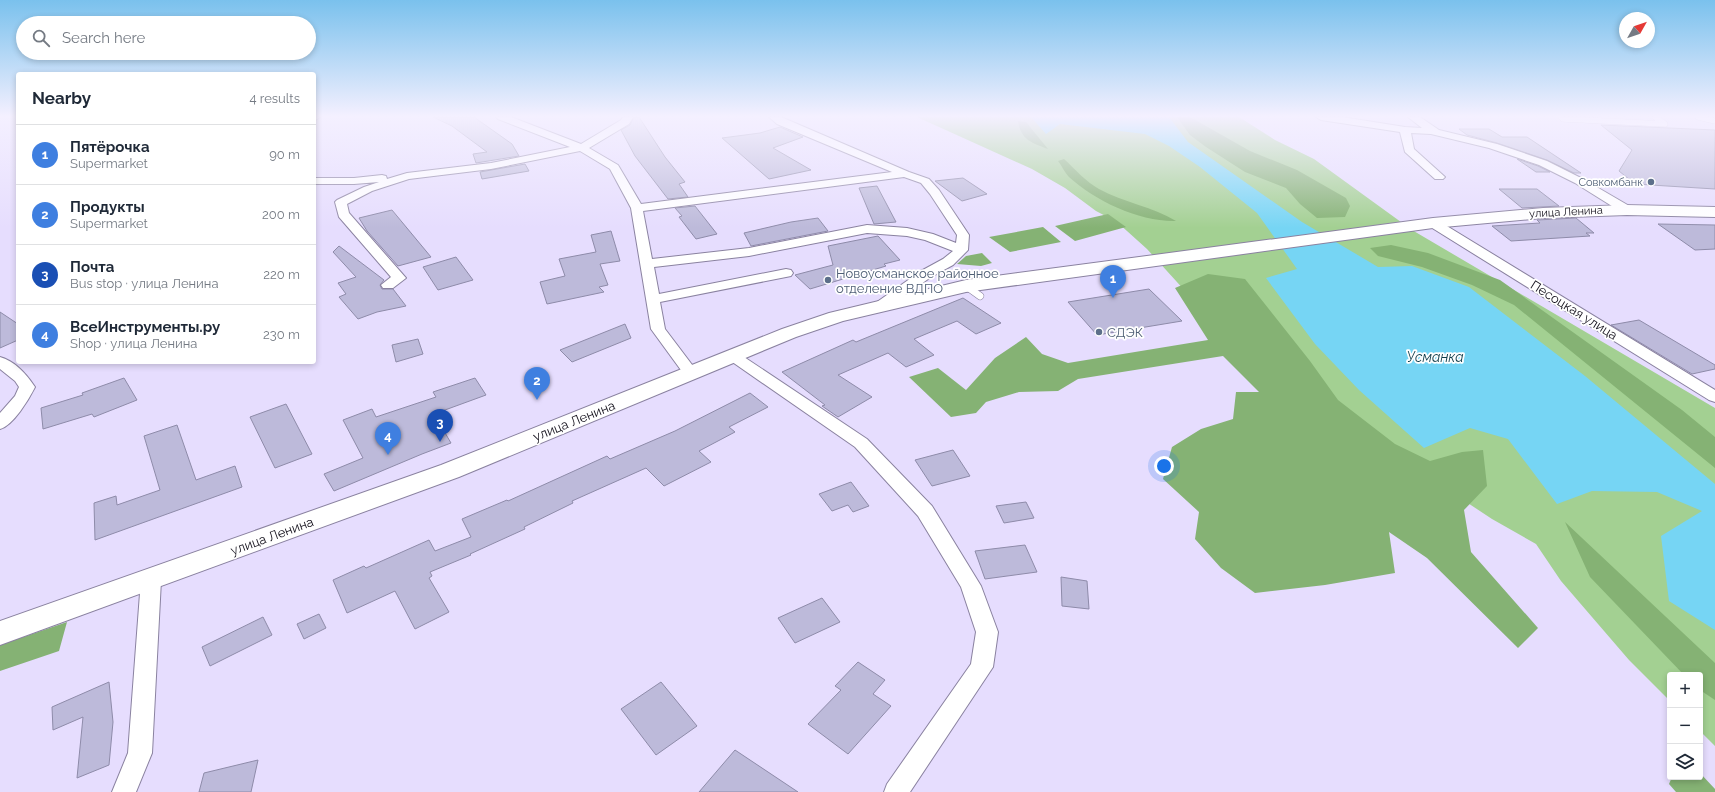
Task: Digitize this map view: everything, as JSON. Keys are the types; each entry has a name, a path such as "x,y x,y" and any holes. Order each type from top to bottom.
{"main road":[{"name":"улица Ленина","path":"0,633 151,580 450,471 789,333 836,317 882,305 1161,260 1425,224 1543,213 1628,210 1715,212"}],"street":[{"path":"316,182 407,176 491,166 552,154"},
{"path":"592,154 614,167 637,208 658,329 673,346 691,374"},
{"path":"857,154 925,181 935,192 963,235 962,250 948,262 926,274 882,305"},
{"path":"1413,154 1439,177"},
{"path":"1516,154 1543,163 1579,181 1628,210"},
{"path":"637,208 905,174"},
{"path":"388,285 399,278 343,214 341,202 368,189 407,176"},
{"path":"337,181 331,186 332,192 340,198 346,200"},
{"name":"Песоцкая улица","path":"1425,224 1715,397"},
{"path":"647,264 749,252 867,229 907,232 929,237 962,250"},
{"path":"653,299 786,273"},
{"path":"733,356 861,443 925,511 971,586 987,632 982,667 896,792"},
{"path":"0,362 21,378 27,387 22,398 0,424"},
{"path":"124,792 140,753 151,580"}],"green space":[{"path":"999,154 1304,154 1314,159 1412,230 1715,408 1715,746 1703,734 1703,672 1667,672 1667,698 1629,660 1561,581 1536,544 1492,519 1424,474 1206,314 1147,249 1117,222 1096,211 1065,188 1032,169"},
{"path":"1217,154 1257,154 1297,170 1346,198 1350,206 1345,217 1317,218 1300,204 1286,188 1245,172"},
{"path":"1064,159 1085,179 1099,189 1176,221 1148,218 1133,214 1105,202 1080,186 1066,174 1058,161"},
{"path":"1108,214 1126,227 1075,241 1055,226"},
{"path":"1043,227 1061,242 1010,252 989,237"},
{"path":"1391,245 1428,253 1500,280 1682,410 1715,437 1715,468 1514,305 1472,285 1422,267 1378,256 1370,248"},
{"path":"982,253 992,263 981,266 957,264 966,256"},
{"path":"1208,274 1245,279 1310,361 1338,400 1395,444 1430,461 1462,452 1483,450 1487,486 1464,510 1471,552 1538,628 1518,648 1427,558 1389,532 1395,573 1325,585 1255,593 1221,568 1195,539 1199,512 1163,479 1172,447 1201,429 1233,419 1236,392 1259,392 1223,356 1078,379 1058,391 1019,392 986,402 976,413 951,417 909,377 938,368 966,390 995,358 1026,337 1042,354 1068,363 1208,340 1175,288"},
{"path":"1565,522 1715,663 1715,700 1703,692 1703,672 1681,672 1590,577"},
{"path":"67,622 59,651 0,671 0,645"},
{"path":"1703,776 1715,789 1715,792 1676,792 1669,784 1671,780 1703,780"}],"water":[{"name":"Усманка","path":"1181,154 1205,154 1302,222 1378,267 1412,266 1469,287 1585,376 1715,484 1715,630 1669,601 1661,536 1702,511 1657,492 1592,491 1557,504 1508,439 1470,428 1424,448 1359,390 1315,344 1266,278 1297,269 1257,213 1200,167"}],"building":[{"path":"473,154 518,154 519,156 476,163"},
{"path":"634,154 663,154 685,182 679,184 688,197 668,199"},
{"path":"740,154 783,154 811,170 769,179"},
{"path":"1529,154 1552,154 1581,173 1574,173 1547,160"},
{"path":"1630,154 1715,154 1715,189 1635,184 1619,171"},
{"path":"1517,159 1538,166 1550,172 1536,172"},
{"path":"525,164 529,171 482,179 480,172"},
{"path":"963,178 987,194 962,201 935,181"},
{"path":"877,186 896,222 874,224 859,188"},
{"path":"1499,189 1537,189 1559,206 1522,208"},
{"path":"695,206 717,234 696,239 679,217 682,216 675,208"},
{"path":"392,210 431,257 398,266 367,231 359,218"},
{"path":"818,218 828,231 751,246 744,233 791,222"},
{"path":"1576,218 1594,233 1586,233 1590,236 1511,241 1492,226 1540,223 1537,220"},
{"path":"1658,224 1715,225 1715,249 1695,250"},
{"path":"611,231 620,261 600,264 608,285 599,287 604,292 547,304 540,282 565,276 559,259 596,252 591,235"},
{"path":"878,236 900,260 884,264 886,266 810,289 795,275 833,265 828,246"},
{"path":"339,246 384,280 380,285 382,289 393,289 406,306 377,312 358,319 339,297 346,294 338,283 356,277 333,252"},
{"path":"456,257 473,280 438,290 423,267"},
{"path":"1149,289 1182,321 1097,335 1068,302"},
{"path":"963,298 1001,323 976,334 957,321 914,339 934,355 906,367 888,353 838,375 872,397 838,417 822,406 825,405 782,372 853,340 856,342"},
{"path":"0,312 16,323 16,341 0,348"},
{"path":"1639,320 1715,365 1715,369 1692,374 1611,325"},
{"path":"625,324 631,338 572,362 560,350"},
{"path":"418,339 423,354 396,362 392,345"},
{"path":"124,378 137,400 94,417 92,414 43,429 41,408 83,395 82,393"},
{"path":"475,378 486,395 434,414 451,443 334,491 324,474 363,458 343,420 372,409 376,417 436,397 433,392"},
{"path":"750,393 768,407 729,427 735,432 699,451 711,462 664,486 646,468 572,501 573,503 524,527 525,529 470,554 471,555 430,572 432,576 429,578 449,612 415,629 395,591 347,613 333,580 364,566 366,568 429,540 435,551 471,537 462,519 507,500 508,501 607,456 610,459 675,431"},
{"path":"286,404 312,454 275,468 250,417"},
{"path":"177,425 196,480 235,466 242,487 95,540 94,503 116,496 117,505 160,490 144,436"},
{"path":"953,450 970,476 932,486 915,460"},
{"path":"851,482 869,506 853,512 848,505 832,511 819,494"},
{"path":"1026,502 1034,518 1004,523 996,506"},
{"path":"1025,545 1037,572 985,579 975,551"},
{"path":"1061,577 1087,581 1089,609 1062,606"},
{"path":"822,598 840,622 795,643 778,618"},
{"path":"319,614 326,628 304,639 297,624"},
{"path":"263,617 272,635 210,666 202,647"},
{"path":"858,662 885,680 873,694 891,706 848,754 808,724 841,690 835,686"},
{"path":"109,682 113,722 109,765 77,778 83,717 53,730 52,707"},
{"path":"661,682 697,726 656,755 621,709"},
{"path":"735,750 798,792 699,792"},
{"path":"258,760 251,792 199,792 204,773"}],"place":[{"name":"Совкомбанк","path":"1651,182"},
{"name":"Новоусманское районное отделение ВДПО","path":"828,280"},
{"name":"Пятёрочка","path":"1113,298"},
{"name":"СДЭК","path":"1099,332"},
{"name":"Продукты","path":"537,400"},
{"name":"Почта","path":"440,442"},
{"name":"ВсеИнструменты.ру","path":"388,455"}]}
